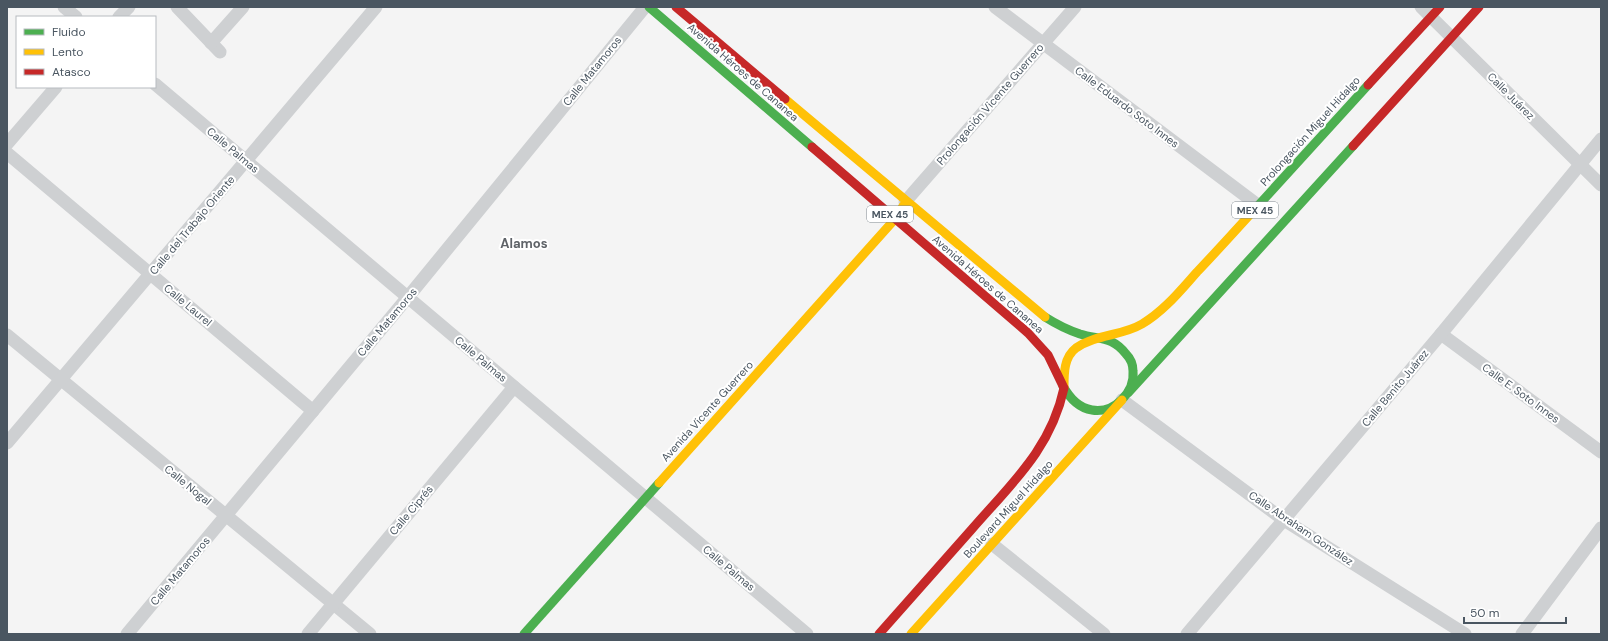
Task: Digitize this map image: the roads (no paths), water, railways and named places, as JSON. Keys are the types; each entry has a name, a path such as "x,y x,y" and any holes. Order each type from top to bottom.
{"main road":[{"name":"Avenida Héroes de Cananea","path":"649,7 1028,333 1050,358 1070,398 1079,405 1090,409 1102,410 1113,406 1122,400 1130,390 1133,378 1132,366 1128,355 1120,346 1109,340 1066,329 1039,313 676,7"},
{"name":"MEX 45","path":"1122,400 1480,7"},
{"name":"Prolongación Miguel Hidalgo","path":"1064,388 1063,377 1065,366 1077,347 1086,341 1115,335 1133,329 1164,309 1435,12"},
{"name":"Avenida Vicente Guerrero","path":"524,634 895,219 906,202"},
{"name":"Boulevard Miguel Hidalgo","path":"879,634 1034,463 1056,419 1064,388"},
{"name":"Boulevard Miguel Hidalgo","path":"911,634 992,544 1050,476 1122,400"}],"street":[{"path":"64,7 75,16"},
{"path":"120,16 129,7"},
{"path":"176,7 215,47 243,7"},
{"name":"Calle del Trabajo Oriente","path":"7,443 376,7"},
{"name":"Calle Matamoros","path":"127,634 408,297 644,7"},
{"name":"Calle Eduardo Soto Innes","path":"995,7 1258,206"},
{"name":"Prolongación Vicente Guerrero","path":"906,202 1075,7"},
{"name":"Calle Juárez","path":"1421,7 1435,12 1452,38 1601,185"},
{"name":"Calle Palmas","path":"156,85 807,634"},
{"path":"7,144 55,88"},
{"name":"Calle Benito Juárez","path":"1187,634 1441,334 1601,140"},
{"name":"Calle Laurel","path":"7,153 313,411"},
{"name":"Calle E. Soto Innes","path":"1441,334 1601,452"},
{"name":"Calle Nogal","path":"7,335 370,634"},
{"name":"Calle Ciprés","path":"308,634 514,387"},
{"name":"Calle Abraham González","path":"1122,400 1284,520 1465,634"},
{"path":"1522,634 1601,528"},
{"path":"992,544 1104,634"}],"district":[{"name":"Alamos","path":"524,243"}]}
